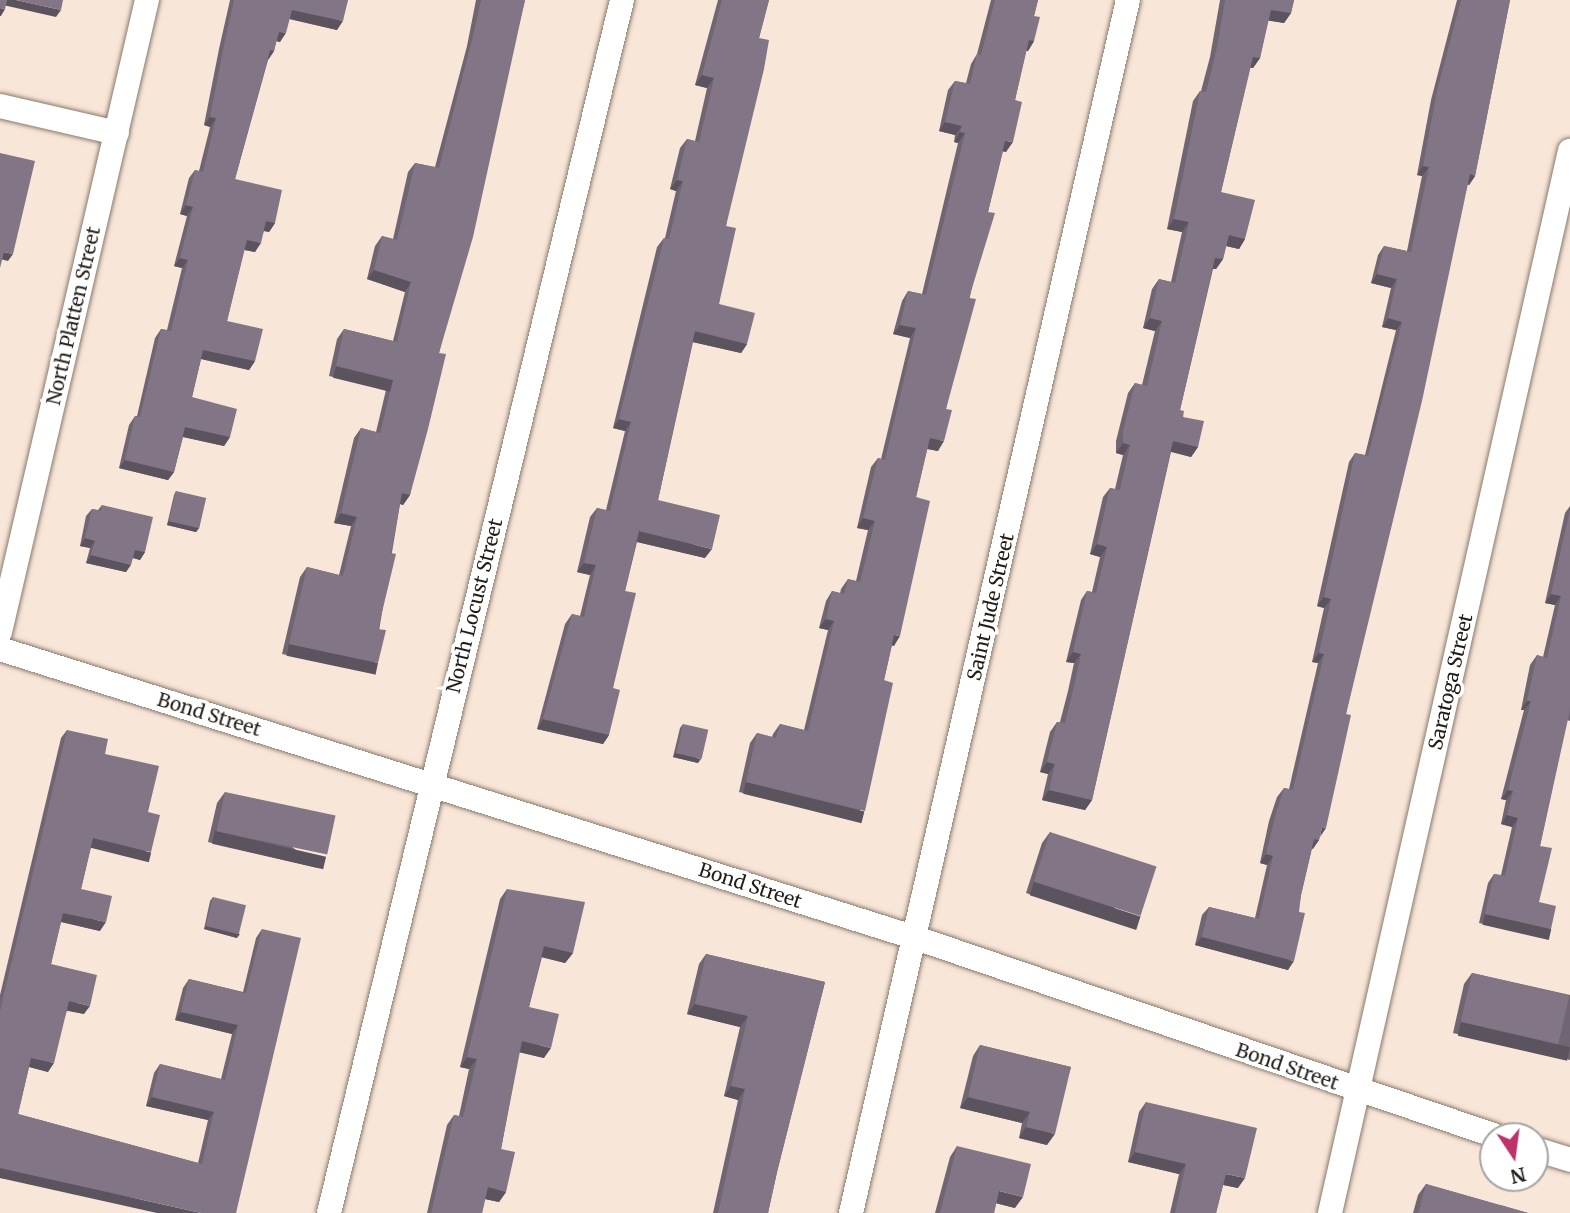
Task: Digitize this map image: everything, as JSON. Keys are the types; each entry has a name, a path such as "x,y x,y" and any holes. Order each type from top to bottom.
{"street":[{"name":"North Platten Street","path":"0,632 147,0"},
{"name":"North Locust Street","path":"328,1213 622,0"},
{"name":"Saint Jude Street","path":"851,1213 916,938 1128,0"},
{"path":"0,106 117,133"},
{"name":"Saratoga Street","path":"1330,1213 1570,151"},
{"name":"Bond Street","path":"0,649 916,938 1359,1092 1479,1131"},
{"path":"1549,1153 1570,1160"}],"building":[{"path":"0,0 7,0 5,9 0,8"},
{"path":"16,0 63,0 61,10"},
{"path":"234,0 348,0 343,21 292,10 286,33 279,32 274,51 270,50 235,179 282,190 275,223 266,221 261,243 247,240 227,321 263,329 255,361 203,350 192,397 237,409 230,437 185,427 174,472 125,460 135,416 140,417 161,329 171,331 188,260 180,258 193,207 186,205 195,170 203,172 216,118 210,117"},
{"path":"481,0 525,0 473,237 439,353 446,354 428,429 410,495 402,493 391,553 396,554 378,629 386,630 378,663 289,644 307,567 343,576 357,517 341,513 361,428 380,433 393,380 336,366 344,329 397,342 411,282 374,270 382,236 397,240 415,163 439,168"},
{"path":"722,0 769,0 759,38 769,40 726,226 736,228 719,304 755,313 747,344 695,331 658,500 720,515 712,549 639,531 625,591 636,593 613,688 620,690 609,735 543,719 572,614 584,617 596,565 584,563 597,508 610,511 631,422 619,419 664,238 669,239 683,181 677,180 687,139 699,142 714,78 702,75"},
{"path":"995,0 1038,0 1034,16 1040,17 1034,41 1029,40 1015,100 1022,102 1013,142 1005,141 988,212 995,213 969,298 976,299 946,409 952,410 944,441 930,438 916,497 930,501 900,636 894,635 884,680 893,683 865,811 746,782 757,733 776,738 780,724 808,731 834,621 826,619 832,591 844,594 848,579 860,582 875,521 863,518 878,458 885,460 916,328 900,325 908,291 926,295 965,133 960,132 962,126 945,122 955,81 970,84 977,54 981,55"},
{"path":"1225,0 1294,0 1291,13 1271,10 1260,58 1253,57 1221,192 1255,200 1245,239 1229,235 1223,259 1215,258 1180,410 1184,411 1183,417 1204,421 1198,447 1173,441 1092,800 1049,790 1055,764 1047,762 1057,722 1065,723 1075,682 1081,654 1073,652 1087,591 1096,593 1107,547 1097,544 1110,488 1120,490 1130,445 1123,443 1123,431 1135,383 1147,386 1162,321 1150,318 1159,279 1175,283 1189,222 1174,219 1200,91 1206,92"},
{"path":"1461,0 1510,0 1475,176 1470,174 1422,401 1346,714 1351,715 1326,828 1322,827 1319,840 1314,839 1301,895 1299,912 1305,913 1294,961 1202,937 1209,907 1259,919 1273,856 1266,854 1276,813 1284,788 1293,790 1324,654 1319,653 1331,599 1324,597 1355,453 1368,456 1402,322 1388,318 1397,279 1377,274 1384,246 1411,252 1429,167 1423,166 1437,91"},
{"path":"0,153 35,161 13,254 4,252 0,268"},
{"path":"176,491 206,498 199,528 169,521"},
{"path":"102,505 153,517 145,552 135,550 131,565 91,555 95,541 85,538 92,509 101,511"},
{"path":"1570,510 1570,710 1540,846 1552,848 1539,902 1556,906 1551,929 1485,914 1494,874 1505,876 1518,818 1507,815 1513,791 1508,790 1531,701 1527,701 1537,655 1547,658 1561,596 1551,594"},
{"path":"683,724 708,730 702,759 676,753"},
{"path":"67,730 108,739 105,754 159,766 148,812 160,815 151,852 93,838 81,889 112,896 106,922 63,913 51,964 97,975 90,1006 69,1001 54,1063 31,1058 18,1114 202,1164 214,1112 152,1097 160,1064 225,1080 238,1025 181,1012 189,979 246,993 262,929 301,938 236,1213 201,1213 0,1168 0,1011"},
{"path":"225,792 336,815 327,855 217,831"},
{"path":"1050,832 1157,867 1140,916 1034,881"},
{"path":"507,889 585,902 573,953 544,946 529,1007 559,1014 551,1048 522,1041 501,1149 515,1152 506,1192 488,1187 482,1213 431,1213 454,1115 463,1117 477,1059 467,1057"},
{"path":"213,897 246,905 239,934 206,926"},
{"path":"706,954 825,982 768,1213 718,1213 745,1089 731,1086 748,1016 695,1004"},
{"path":"1472,973 1569,995 1558,1044 1461,1022"},
{"path":"980,1045 1071,1067 1055,1134 1026,1127 1030,1112 968,1097"},
{"path":"1146,1102 1257,1128 1245,1178 1226,1174 1216,1213 1175,1213 1186,1164 1135,1152"},
{"path":"957,1146 1031,1164 1023,1197 999,1191 994,1213 940,1213"},
{"path":"1426,1184 1528,1213 1418,1213"}]}
